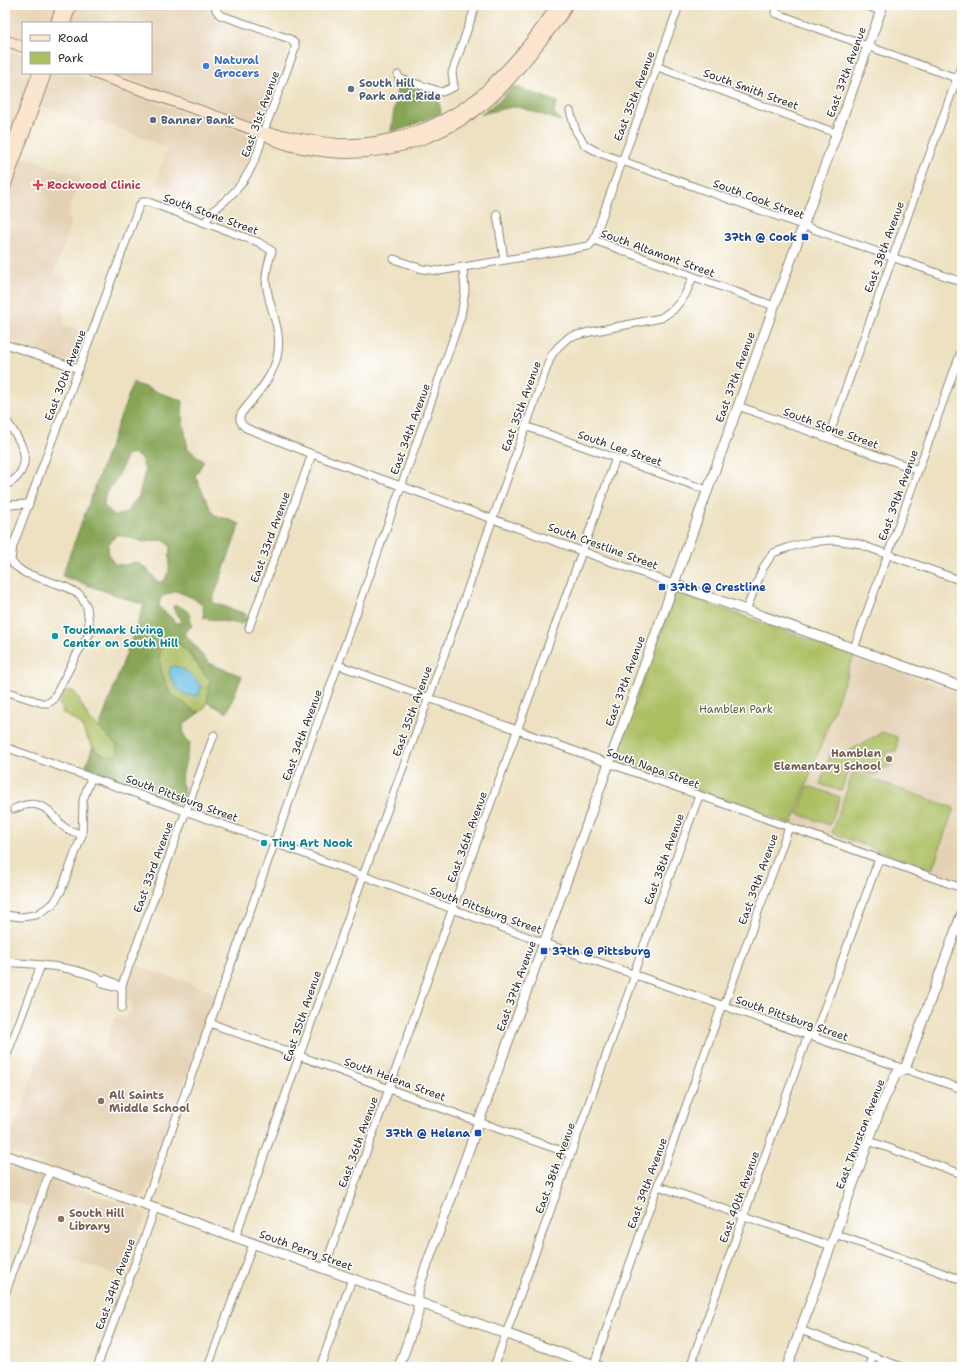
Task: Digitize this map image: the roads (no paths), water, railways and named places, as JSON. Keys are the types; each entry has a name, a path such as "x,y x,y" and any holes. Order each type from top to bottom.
{"main road":[{"path":"56,22 62,5"},
{"path":"65,22 71,5"},
{"path":"263,134 274,133 307,140 338,144 389,140 415,133 441,121 477,99 507,69 534,37 557,5"},
{"path":"97,74 263,134 271,140 319,151 354,153 378,151 408,144 441,132 466,118 501,89 543,40 567,5"},
{"path":"5,40 22,47"},
{"path":"5,164 38,74"},
{"path":"5,187 12,144 46,74"}],"street":[{"name":"East 31st Avenue","path":"205,223 214,209 226,200 244,179 257,156 263,134 295,50 295,44 290,39 220,15 216,10 215,5"},
{"path":"398,75 401,79 442,92 454,87 452,73 476,5"},
{"name":"East 35th Avenue","path":"594,240 658,67 679,5"},
{"path":"778,5 775,13 959,79"},
{"path":"866,5 881,8"},
{"name":"East 37th Avenue","path":"399,1367 418,1313 418,1288 881,8"},
{"name":"East 38th Avenue","path":"828,438 892,258 959,79 962,64"},
{"name":"South Smith Street","path":"658,67 836,133"},
{"name":"South Cook Street","path":"570,111 576,131 585,145 600,153 962,282"},
{"name":"South Stone Street","path":"142,202 148,202 258,242 272,251 267,268 266,279 268,294 277,324 277,357 267,379 241,414 240,422"},
{"name":"East 30th Avenue","path":"5,691 42,703 48,703 53,700 90,632 87,607 80,595 66,588 25,573 13,564 11,560 13,546 139,206 142,202"},
{"path":"497,214 504,260"},
{"name":"South Altamont Street","path":"394,259 422,269 439,271 589,246 594,240 774,306"},
{"name":"East 34th Avenue","path":"145,1205 275,843 461,316 465,291 463,268"},
{"name":"East 35th Avenue","path":"235,1238 363,876 429,697 551,356 569,337 661,318 674,310 685,295 693,277"},
{"path":"5,344 78,369"},
{"name":"East 39th Avenue","path":"854,648 962,349"},
{"name":"South Stone Street","path":"738,406 918,470"},
{"path":"5,485 11,483 18,477 24,463 21,444 6,420"},
{"name":"South Crestline Street","path":"240,422 246,428 256,433 312,454 962,687"},
{"name":"South Lee Street","path":"525,426 707,490"},
{"name":"East 33rd Avenue","path":"249,628 312,454"},
{"name":"East 36th Avenue","path":"324,1270 390,1089 452,910 616,458"},
{"path":"5,504 29,504"},
{"path":"746,610 763,568 773,553 810,542 833,540 856,543 962,581"},
{"name":"South Napa Street","path":"338,665 699,796 962,888"},
{"name":"East 33rd Avenue","path":"122,1008 119,986 214,735"},
{"name":"South Pittsburg Street","path":"5,747 275,843 544,943 962,1089"},
{"path":"5,915 21,917 36,915 53,904 61,891 82,835 83,800 92,778"},
{"name":"East 38th Avenue","path":"494,1367 699,796"},
{"path":"14,809 24,804 43,806 65,828 82,835"},
{"name":"East 39th Avenue","path":"596,1366 658,1186 789,827"},
{"name":"East 40th Avenue","path":"690,1367 744,1216 879,859"},
{"name":"East Thurston Avenue","path":"786,1367 890,1086 896,1074 905,1069 962,913"},
{"path":"5,962 63,967 89,974 102,980 105,979 119,986"},
{"path":"5,1060 41,965"},
{"name":"South Helena Street","path":"210,1023 479,1122 571,1154"},
{"path":"869,1141 962,1174"},
{"name":"South Perry Street","path":"5,1155 596,1366"},
{"path":"5,1294 50,1171"},
{"path":"658,1186 831,1246"},
{"name":"East 34th Avenue","path":"97,1367 154,1209"},
{"path":"835,1234 962,1280"},
{"path":"208,1367 253,1244"},
{"path":"320,1367 352,1279"},
{"path":"800,1330 902,1367"},
{"path":"869,1367 873,1357"}],"water":[{"path":"175,666 186,672 201,686 199,695 188,695 176,687 169,672 171,667"}],"place":[{"name":"Natural Grocers","path":"206,66"},
{"name":"South Hill Park and Ride","path":"351,89"},
{"name":"Banner Bank","path":"153,120"},
{"name":"Rockwood Clinic","path":"38,185"},
{"name":"37th @ Cook","path":"805,237"},
{"name":"37th @ Crestline","path":"662,587"},
{"name":"Touchmark Living Center on South Hill","path":"55,636"},
{"name":"Hamblen Elementary School","path":"889,759"},
{"name":"Tiny Art Nook","path":"264,843"},
{"name":"37th @ Pittsburg","path":"544,951"},
{"name":"All Saints Middle School","path":"101,1101"},
{"name":"37th @ Helena","path":"478,1133"},
{"name":"South Hill Library","path":"61,1219"}],"park label":[{"name":"Hamblen Park","path":"736,709"}]}
